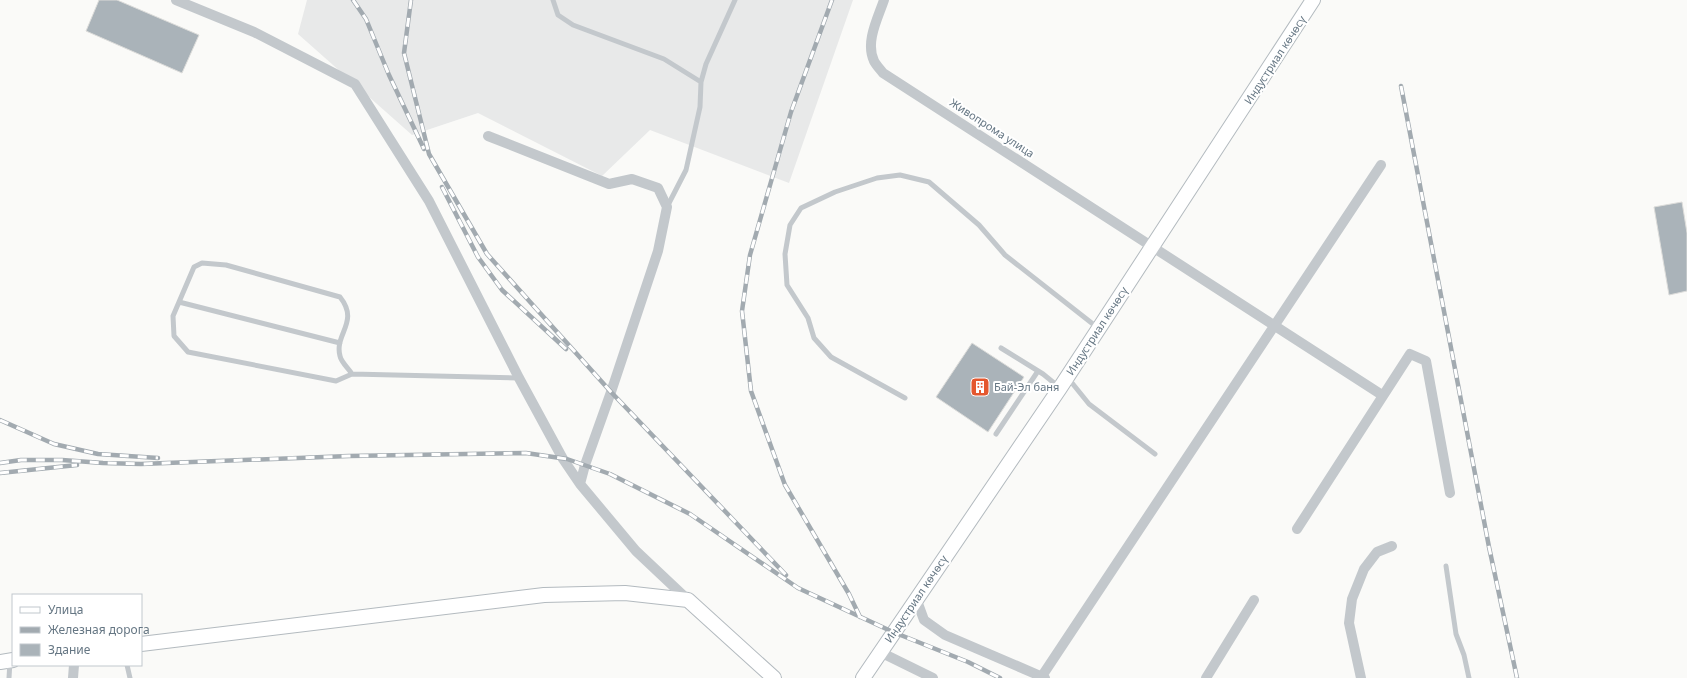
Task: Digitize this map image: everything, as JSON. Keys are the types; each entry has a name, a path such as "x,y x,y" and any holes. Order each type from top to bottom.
{"main road":[{"name":"Индустриал көчөсү","path":"863,678 1099,329 1313,0"},
{"path":"142,644 544,595 625,593 688,600 774,678"}],"street":[{"path":"176,0 254,32 355,84 428,201 519,378 563,459 580,484 636,551 688,600"},
{"name":"Живопрома улица","path":"884,0 874,26 871,45 874,61 883,73 1382,395"},
{"path":"488,136 609,184 632,179 658,188 667,207 658,251 611,392 585,464 580,484"},
{"path":"916,598 924,620 945,635 1043,677 1381,165"},
{"path":"1297,529 1382,395 1410,354 1426,361 1450,493"},
{"path":"1361,678 1349,623 1352,599 1364,569 1377,552 1392,546"},
{"path":"1206,678 1254,600"},
{"path":"880,652 933,678"},
{"path":"73,678 74,666"}],"lane":[{"path":"553,0 558,15 573,25 664,59 701,82"},
{"path":"667,207 686,170 700,107 701,82 706,64 735,0"},
{"path":"905,398 831,357 814,338 808,318 787,285 785,254 790,225 801,208 835,192 878,178 900,175 930,182 979,225 1005,256 1099,329"},
{"path":"352,374 340,356 340,344 347,324 346,306 340,297 226,265 202,263 194,266 173,316 174,336 188,352 336,381 352,374 519,378"},
{"path":"179,302 340,344"},
{"path":"1001,348 1038,371 1063,382 1089,404 1155,454"},
{"path":"996,434 1038,371"},
{"path":"1446,566 1456,634 1464,655 1469,678"},
{"path":"8,660 9,678"},
{"path":"127,666 130,678"}],"shaded area":[{"path":"307,0 853,0 789,183 650,130 602,176 478,113 412,135 298,34"}],"building":[{"path":"99,0 117,0 199,35 182,73 86,31"},
{"path":"1682,202 1687,233 1687,291 1669,295 1654,207"},
{"name":"Бай-Эл баня","path":"972,343 1024,377 988,432 936,397"}],"railway":[{"path":"353,0 366,19 389,75 424,149"},
{"path":"411,0 404,53 429,154 487,254 611,392 786,575"},
{"path":"832,0 791,112 750,255 742,311 751,391 785,485 849,594 860,617"},
{"path":"1401,86 1489,547 1517,678"},
{"path":"442,187 478,257 502,290 566,349"},
{"path":"0,420 54,444 98,454 158,458"},
{"path":"0,463 21,460 62,460 141,464 349,456 526,453 567,459 610,474 690,514 798,588 893,632 968,662 1000,678"},
{"path":"0,473 77,465"}],"place":[{"name":"Бай-Эл баня","path":"980,387"}]}
